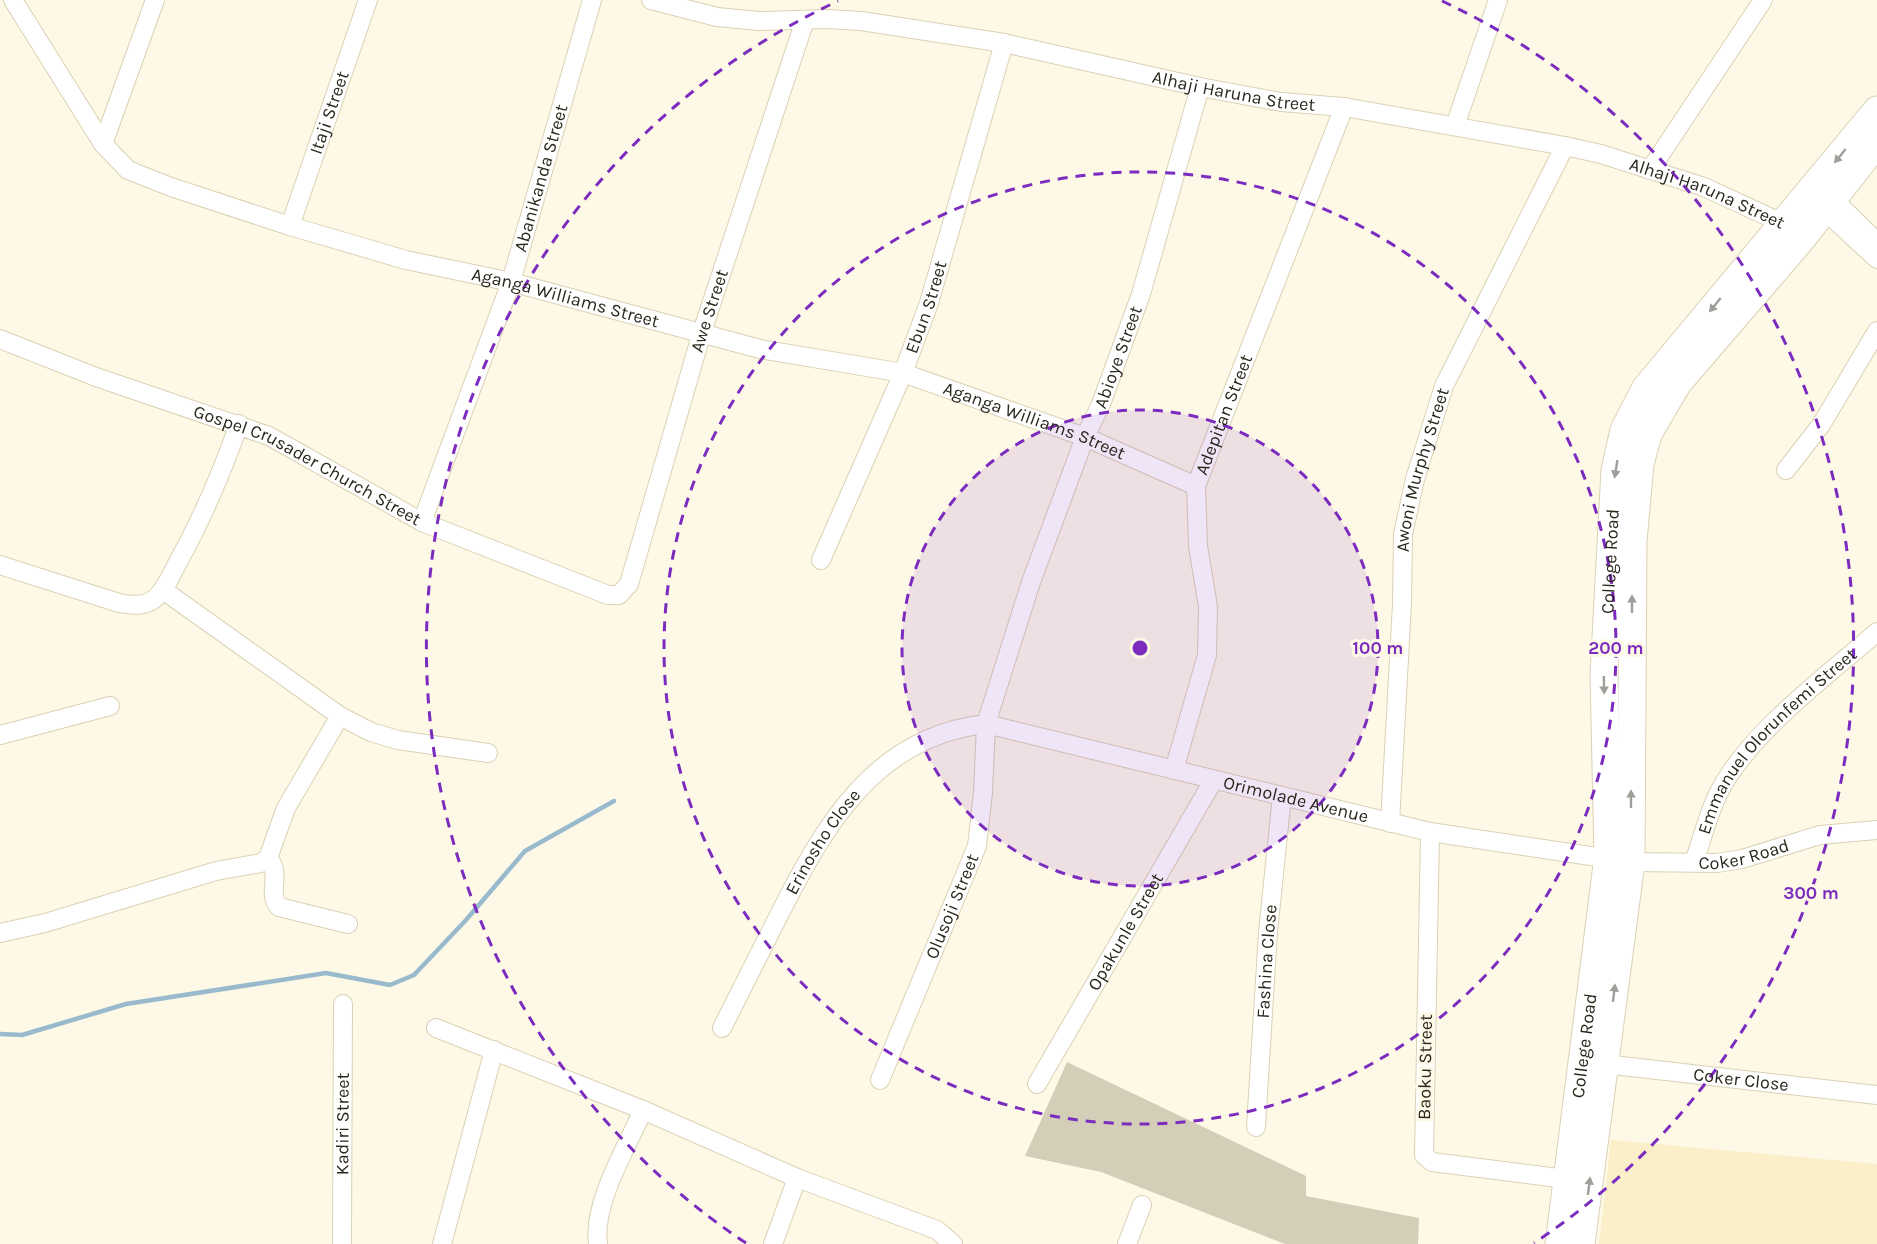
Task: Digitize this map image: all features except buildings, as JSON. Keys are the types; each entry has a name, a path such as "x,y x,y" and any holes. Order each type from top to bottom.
{"main road":[{"name":"College Road","path":"1581,1244 1605,1064 1620,859 1604,674 1615,470 1624,430 1646,389 1792,231 1877,110"},
{"name":"College Road","path":"1792,231 1828,204 1877,143"},
{"name":"College Road","path":"1559,1244 1566,1179 1620,859"}],"street":[{"name":"Aganga Williams Street","path":"13,0 103,144 128,170 171,187 290,226 406,260 511,282 799,357 903,373 1086,437 1196,486"},
{"path":"103,144 155,0"},
{"name":"Itaji Street","path":"290,226 368,0"},
{"name":"Abanikanda Street","path":"422,522 511,282 592,0"},
{"name":"Alhaji Haruna Street","path":"651,0 805,20 828,18 861,21 1004,43 1200,87 1281,102 1344,107 1565,146 1601,154 1704,187 1792,231"},
{"path":"1455,126 1498,0"},
{"path":"1650,170 1763,0"},
{"name":"Awe Street","path":"614,596 625,591 629,584 702,332 805,20"},
{"name":"Ebun Street","path":"821,560 903,373 929,303 1004,43"},
{"name":"Abioye Street","path":"986,724 1031,582 1086,437 1101,404 1141,294 1200,87"},
{"name":"Adepitan Street","path":"1174,770 1207,655 1208,608 1198,546 1196,486 1344,107"},
{"name":"Awoni Murphy Street","path":"1390,823 1403,534 1415,479 1444,386 1565,146"},
{"path":"1828,204 1877,242"},
{"path":"1828,204 1877,259"},
{"path":"1786,470 1821,425 1877,331"},
{"name":"Gospel Crusader Church Street","path":"0,339 96,377 239,424 287,445 374,497 422,522 614,596"},
{"path":"0,565 126,605 133,606 154,600 163,590 220,477 239,424"},
{"path":"163,590 340,716 371,732 398,740 488,753"},
{"name":"Emmanuel Olorunfemi Street","path":"1694,862 1719,792 1742,759 1765,732 1877,632"},
{"path":"0,735 110,706"},
{"path":"0,933 45,923 216,871 252,866 268,858 286,808 340,716"},
{"name":"Orimolade Avenue","path":"986,724 1430,832 1620,859"},
{"name":"Erinosho Close","path":"722,1028 803,868 852,794 877,770 915,745 956,727 986,724"},
{"name":"Olusoji Street","path":"880,1080 976,846 984,783 986,724"},
{"name":"Opakunle Street","path":"1036,1084 1213,781"},
{"name":"Fashina Close","path":"1256,1127 1268,932 1282,796"},
{"name":"Coker Road","path":"1620,859 1717,863 1742,859 1820,835 1877,830"},
{"name":"Baoku Street","path":"1430,832 1424,1155 1432,1162 1566,1179"},
{"path":"268,858 276,869 273,896 279,907 348,924"},
{"name":"Kadiri Street","path":"342,1244 344,1004"},
{"path":"436,1028 643,1110 797,1178 937,1230 953,1244"},
{"path":"442,1244 494,1050"},
{"name":"Coker Close","path":"1605,1064 1877,1095"},
{"path":"598,1244 598,1223 604,1198 643,1110"},
{"path":"773,1244 797,1178"},
{"path":"1126,1244 1142,1205"}],"shaded area":[{"path":"1067,1062 1306,1176 1306,1196 1419,1218 1418,1244 1285,1244 1101,1172 1025,1156"},
{"path":"1611,1140 1877,1164 1877,1244 1599,1244"}],"waterway":[{"path":"0,1034 22,1035 126,1004 326,973 390,985 414,975 466,920 525,851 614,801"}]}
